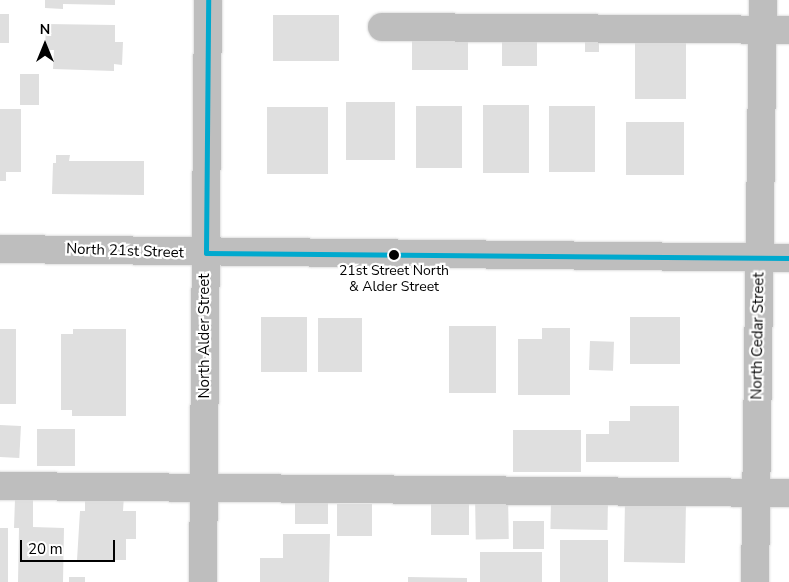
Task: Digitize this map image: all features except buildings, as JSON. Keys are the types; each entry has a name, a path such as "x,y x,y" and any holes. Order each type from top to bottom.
{"street":[{"name":"North Alder Street","path":"203,582 208,0"},
{"name":"North Cedar Street","path":"755,582 759,258 776,30 763,0"},
{"path":"382,26 776,30"},
{"name":"North 21st Street","path":"0,249 206,253 789,258"},
{"path":"0,486 789,493"}],"transit line":[{"path":"206,253 208,0"},
{"path":"206,253 789,258"}],"place":[{"name":"21st Street North & Alder Street","path":"394,255"}]}
